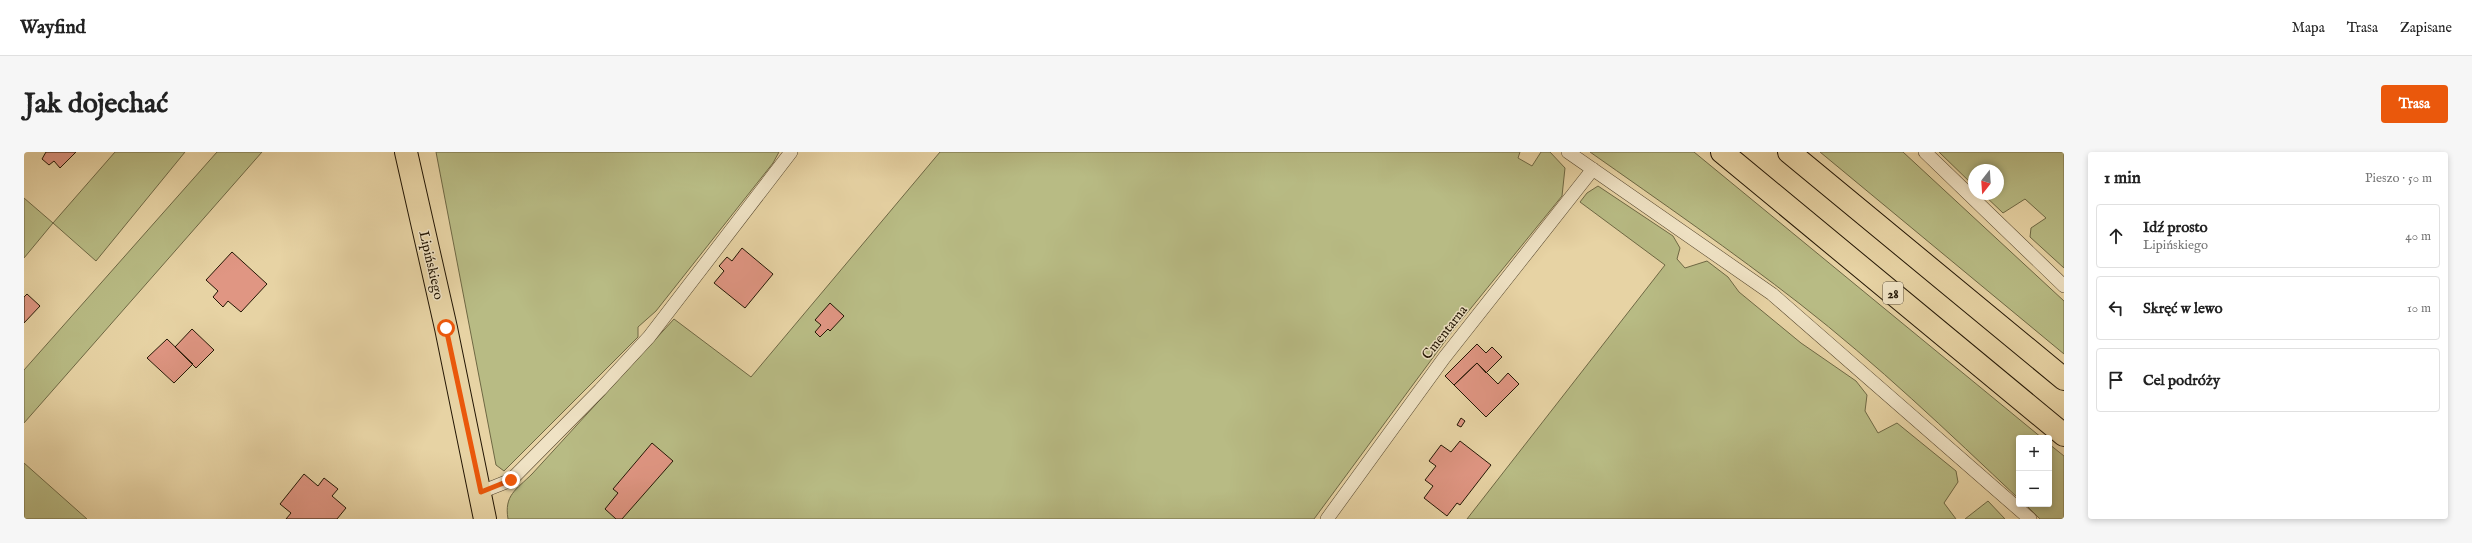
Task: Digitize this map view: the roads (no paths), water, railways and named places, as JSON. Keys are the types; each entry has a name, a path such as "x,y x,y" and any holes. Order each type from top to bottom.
{"main road":[{"name":"Lipińskiego","path":"406,152 481,492 485,519"},
{"name":"28","path":"1722,152 2064,435"},
{"path":"1789,152 2064,379"}],"lane":[{"path":"481,492 511,480 600,390 649,337 792,152"},
{"path":"1568,152 1772,294 2030,519"},
{"path":"1925,152 2064,286"},
{"name":"Cmentarna","path":"1327,519 1444,358 1593,169"}]}
